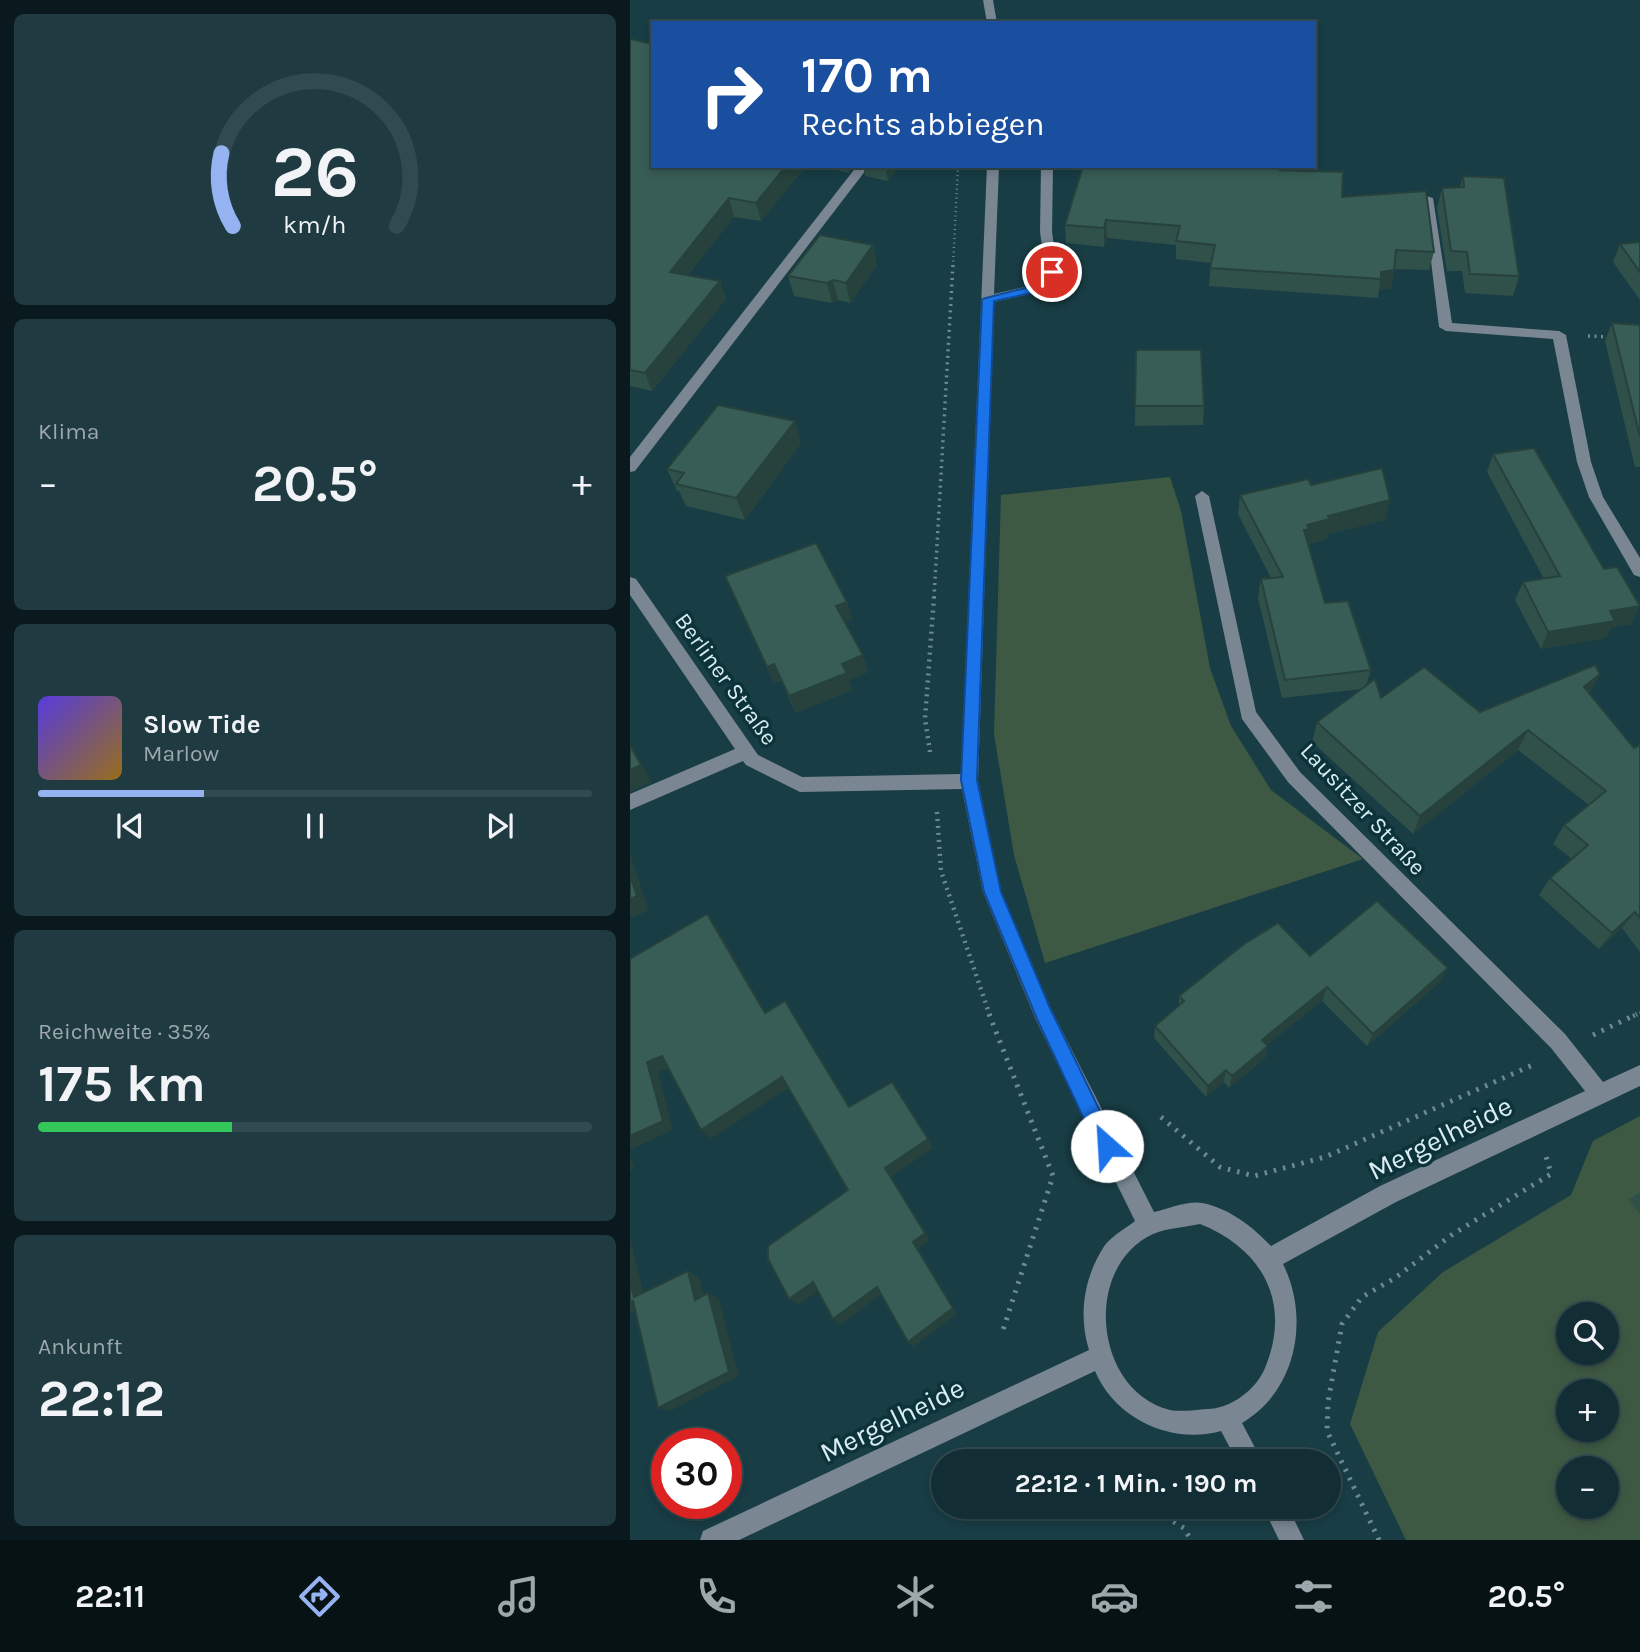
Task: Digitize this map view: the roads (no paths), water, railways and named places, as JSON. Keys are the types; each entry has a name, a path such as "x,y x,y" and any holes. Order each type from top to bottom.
{"street":[{"path":"988,0 992,21"},
{"path":"630,467 861,168"},
{"path":"993,168 969,780 992,892 1043,1013 1147,1222"},
{"path":"988,299 1041,287 1052,272 1046,243 1047,168"},
{"path":"1427,198 1446,327 1559,335 1584,462 1596,497 1640,571"},
{"name":"Lausitzer Straße","path":"1202,496 1248,714 1294,777 1564,1049 1601,1095"},
{"name":"Berliner Straße","path":"630,583 752,760 800,785 969,780"},
{"path":"630,802 746,752"},
{"name":"Mergelheide","path":"1269,1259 1388,1194 1640,1075"},
{"path":"1200,1213 1227,1221 1251,1237 1269,1259 1282,1287 1288,1318 1284,1349 1273,1379 1253,1402 1227,1419 1197,1426 1166,1422 1137,1408 1114,1385 1100,1357 1092,1325 1099,1283 1106,1263 1124,1239 1147,1222 1173,1214 1200,1213"},
{"name":"Mergelheide","path":"712,1540 1100,1357"},
{"path":"1227,1419 1243,1449"},
{"path":"1281,1519 1292,1540"}]}
